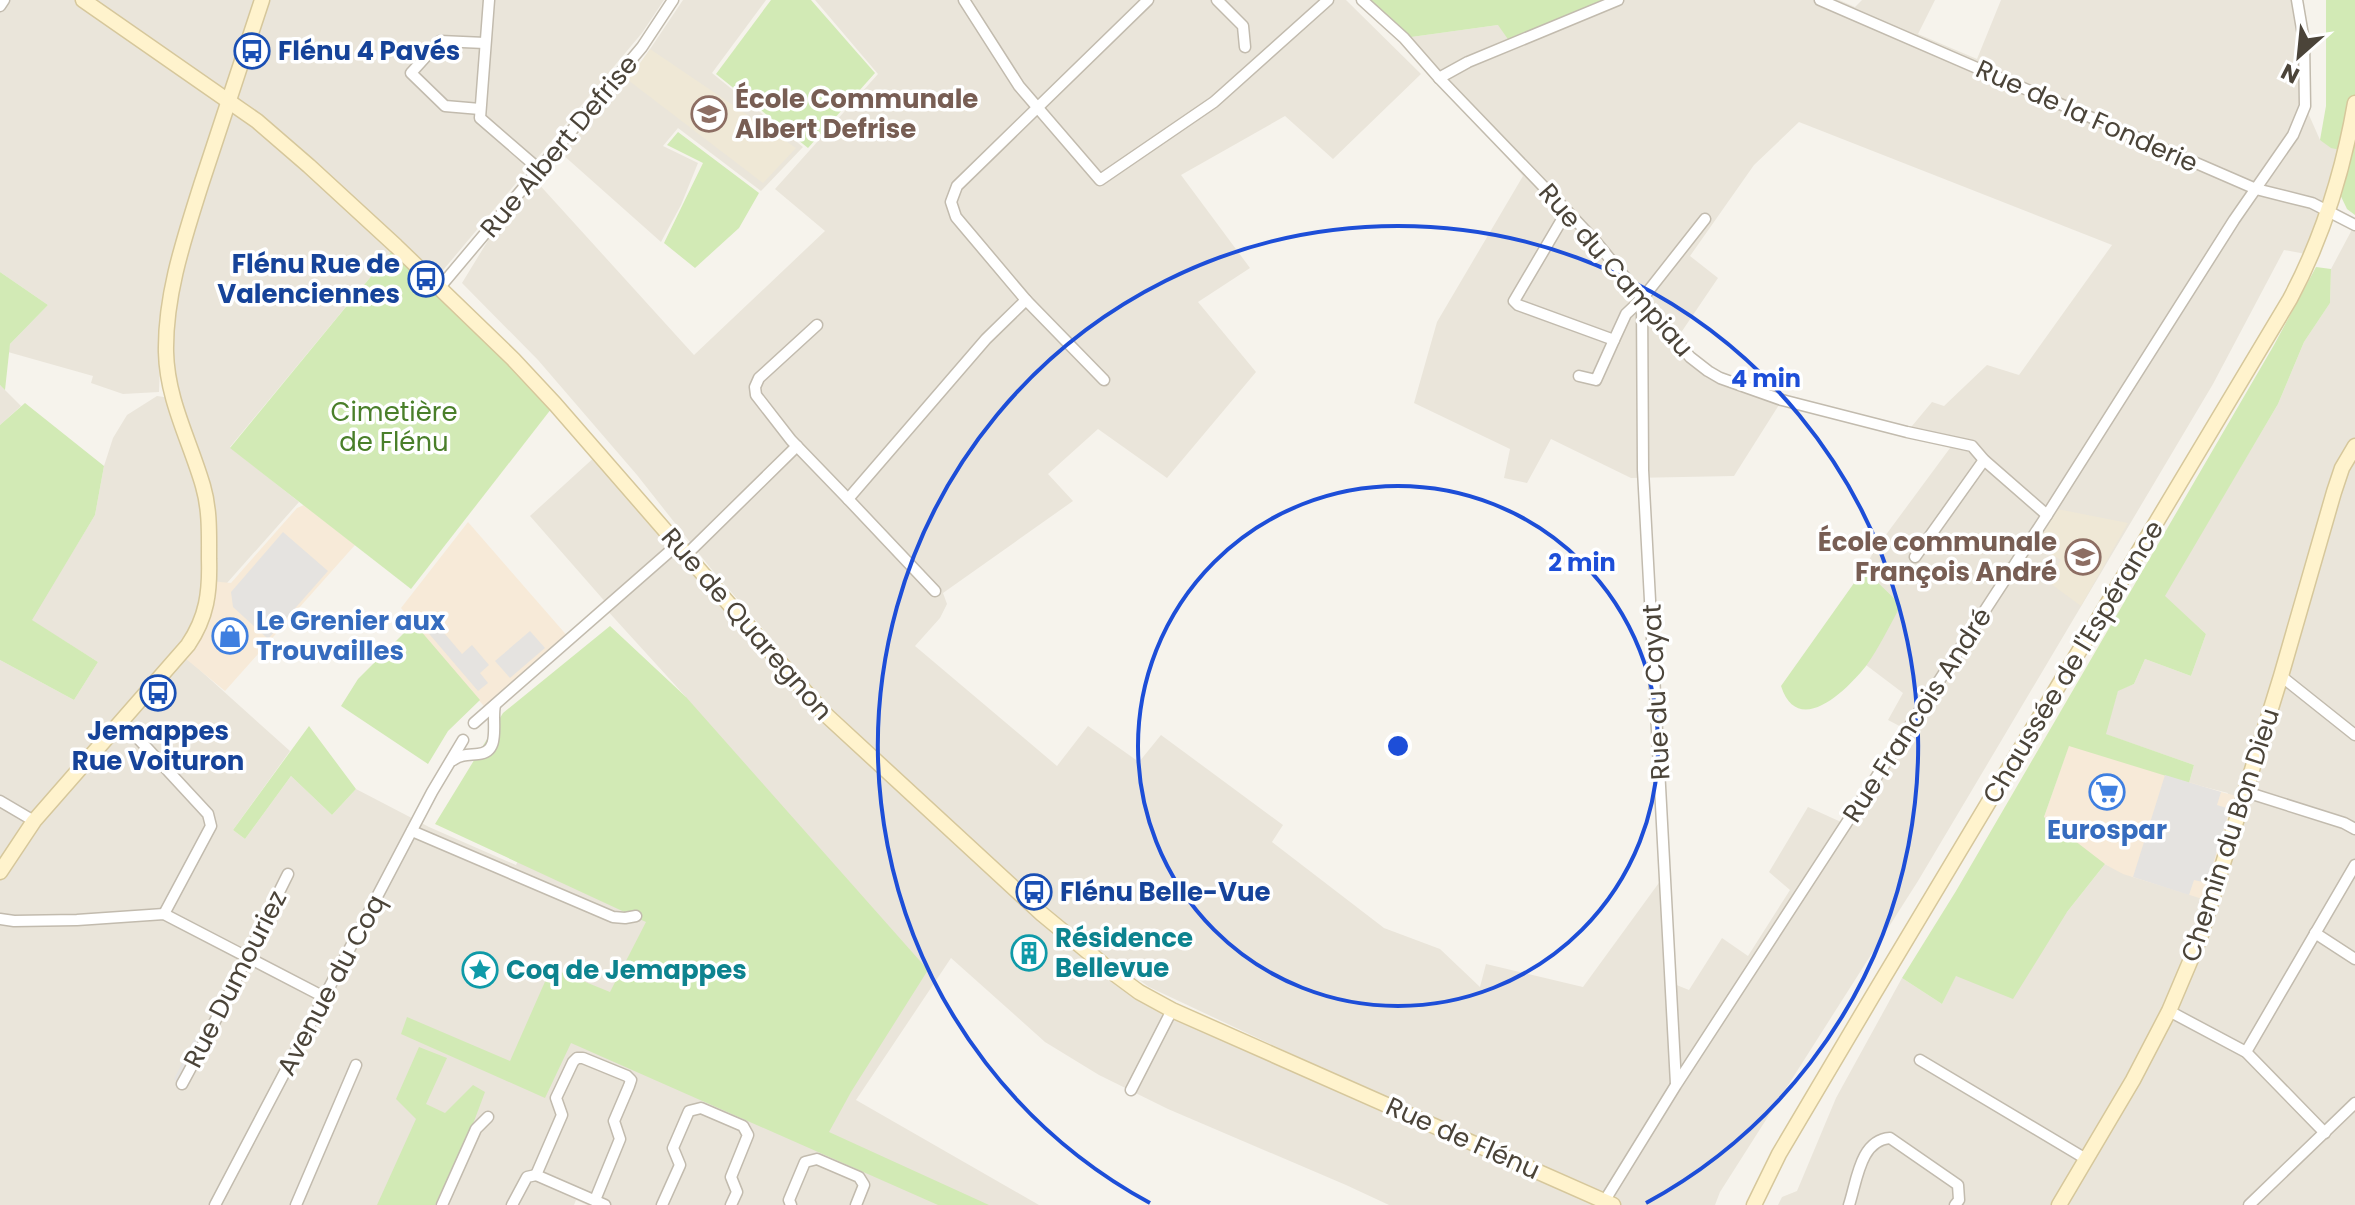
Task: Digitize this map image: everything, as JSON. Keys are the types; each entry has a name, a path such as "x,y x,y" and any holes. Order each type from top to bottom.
{"street":[{"path":"0,6 4,0"},
{"name":"Rue de Quaregnon","path":"83,0 228,99 309,166 440,287 555,404 824,713 1013,889 1139,992 1172,1010 1322,1075"},
{"path":"0,872 34,821 197,631 202,621 210,592 208,508 169,388 166,348 174,281 190,220 262,0"},
{"path":"489,0 480,118 540,170"},
{"name":"Rue Albert Defrise","path":"440,287 642,47 673,0"},
{"path":"964,0 1019,86 1100,180 1214,102 1328,0"},
{"path":"1104,380 1026,300 956,217 951,202 957,186 1148,0"},
{"path":"1217,0 1243,26 1245,47"},
{"name":"Rue du Campiau","path":"1362,0 1404,38 1597,243 1690,357 1720,378 1782,400 1972,446 2047,515"},
{"path":"1439,78 1468,62 1618,0"},
{"name":"Rue de la Fonderie","path":"1820,0 2256,189 2304,200 2355,225"},
{"name":"Rue Francois André","path":"1606,1204 1676,1085 2047,515 2234,220 2293,135 2305,106 2304,41 2297,0"},
{"path":"480,109 445,106 411,73 440,41 485,43"},
{"name":"Chaussée de l'Espérance","path":"1754,1205 1779,1154 2290,299 2329,212 2355,103"},
{"path":"1567,211 1514,301 1614,340"},
{"path":"1579,376 1596,380 1626,314 1642,299 1705,219"},
{"name":"Rue du Cayat","path":"1642,299 1643,470 1676,1085"},
{"path":"848,499 986,339 1026,300"},
{"path":"817,325 759,378 756,395 797,446 935,591"},
{"path":"476,754 467,749 463,740 466,729 681,550 797,446"},
{"name":"Chemin du Bon Dieu","path":"2059,1205 2133,1080 2169,1011 2200,938 2334,492 2342,468 2355,446"},
{"path":"1915,557 1984,460"},
{"path":"2281,676 2355,735"},
{"path":"447,764 459,756 486,752 493,745 495,705"},
{"path":"121,720 208,814 211,826 164,914"},
{"path":"474,723 483,723 493,731"},
{"name":"Avenue du Coq","path":"215,1205 447,764 463,740"},
{"path":"2246,792 2355,829"},
{"path":"0,801 34,821"},
{"path":"412,831 613,917 636,916"},
{"path":"2246,1052 2355,865"},
{"name":"Rue Dumouriez","path":"182,1084 239,977 288,874"},
{"path":"0,919 77,920 164,914 326,998"},
{"path":"2315,933 2355,959"},
{"path":"1131,1090 1172,1010"},
{"path":"2169,1011 2246,1052 2325,1133"},
{"path":"512,1205 527,1177 536,1175 600,1203 620,1139 614,1121 631,1080 627,1076 583,1058 573,1062 556,1098 562,1115 536,1175"},
{"path":"1920,1060 2086,1159"},
{"path":"296,1205 356,1065"},
{"name":"Rue de Flénu","path":"1322,1075 1606,1204"},
{"path":"2249,1205 2355,1103"},
{"path":"662,1205 680,1165 673,1148 689,1111 701,1108 743,1126 748,1135 731,1177 737,1192 731,1205"},
{"path":"442,1205 476,1129 488,1117"},
{"path":"1849,1205 1866,1150 1879,1139 1890,1138 1958,1185 1959,1200 1955,1205"},
{"path":"791,1205 789,1200 805,1162 817,1159 859,1177 864,1185 856,1205"}],"shaded area":[{"path":"0,0 664,0 642,33 439,275 401,240 230,447 299,502 227,583 181,653 290,751 233,830 245,839 291,776 332,815 356,789 429,827 516,865 534,827 686,697 605,608 608,605 530,516 598,454 792,679 921,805 1150,999 1275,1064 1603,1205 1389,1205 1168,1109 1099,1075 1045,1042 951,958 856,1100 1039,1205 587,1205 576,1200 574,1205 0,1205 0,660 74,700 98,662 31,620 95,515 104,466 113,438 127,415 157,396 171,398 161,335 159,392 123,394 91,383 93,376 8,352 10,344 48,305 0,272"},
{"path":"683,0 766,0 712,73 803,147 761,191 678,128 663,146 698,163 681,205 661,242 562,154 636,70"},
{"path":"815,0 1346,0 1421,74 1333,159 1285,116 1181,175 1250,268 1198,302 1256,372 1167,478 1098,429 1048,474 1073,501 943,593 947,604 940,618 915,646 1057,766 1088,726 1139,762 1161,735 1283,825 1272,842 1384,928 1440,949 1480,987 1486,964 1583,987 1661,880 1664,980 1689,990 1722,938 1748,956 1790,890 1769,872 1808,807 1852,827 1911,732 1888,720 1903,693 1866,665 1901,605 1864,569 1953,444 1907,432 1932,402 1944,406 1987,365 2019,375 2112,245 1799,122 1754,165 1690,256 1718,278 1676,340 1708,371 1782,400 1734,476 1631,478 1551,439 1527,483 1504,478 1510,449 1414,403 1437,322 1523,176 1404,38 1498,25 1618,0 1839,0 1855,7 1862,0 1935,0 1918,34 1977,59 2001,0 2296,0 2305,106 2320,140 2345,151 2311,255 2284,250 2213,384 1918,881 1720,1192 1715,1205 1613,1205 1149,987 1105,955 1043,904 829,706 538,360 462,283 495,229 536,181 694,355 825,231 775,189 878,74"},
{"name":"École Communale Albert Defrise","path":"650,49 796,148 763,183 628,80"},
{"path":"2355,224 2355,1205 1778,1205 1782,1197 1797,1191 1836,1098 1902,978 1942,1004 1956,975 2067,912 2105,864 2133,877 2195,896 2228,793 2189,783 2194,765 2105,734 2118,690 2134,684 2145,659 2191,676 2206,634 2164,596 2278,404 2304,342 2330,303 2331,269"},
{"path":"0,385 21,406 0,425"},
{"path":"304,505 355,545 225,691 180,654 210,581 231,583 297,508"},
{"name":"École communale François André","path":"2057,509 2128,523 2081,606 2047,581 2061,560 2035,545"},
{"path":"468,522 570,639 488,711 401,608"},
{"path":"283,532 328,571 268,639 233,607 231,592"},
{"path":"428,614 462,654 472,645 489,665 480,673 488,683 478,691 419,622"},
{"path":"530,631 545,648 510,678 495,661"},
{"path":"2069,745 2245,798 2212,902 2123,874 2097,860 2044,817"},
{"path":"2165,775 2221,792 2217,805 2230,809 2207,883 2194,880 2189,895 2133,877"},
{"path":"209,1034 182,1084 174,1079 194,1039"}],"green space":[{"path":"771,0 811,0 875,73 808,148 716,74"},
{"path":"1362,0 1618,0 1512,45 1498,25 1404,38"},
{"path":"2326,0 2355,0 2355,215 2347,209 2336,186 2345,151 2331,148 2320,140 2326,106"},
{"path":"678,132 759,193 739,228 695,268 664,243 703,163 667,145"},
{"name":"Cimetière de Flénu","path":"396,246 555,404 411,589 230,448"},
{"path":"2316,267 2331,269 2330,303 2304,342 2278,404 2165,596 2206,634 2191,676 2145,659 2134,684 2118,691 2106,734 2194,765 2189,783 2069,746 2044,817 2105,864 2067,912 2013,999 1956,976 1942,1004 1902,978 1956,891 2274,345"},
{"path":"0,272 48,305 10,344 5,390 0,385"},
{"path":"25,403 104,466 95,515 32,620 98,662 74,700 0,660 0,425"},
{"path":"1864,569 1901,605 1871,659 1847,687 1822,705 1810,709 1799,708 1789,701 1781,686"},
{"path":"414,623 480,700 448,731 428,764 341,706 358,679"},
{"path":"610,626 686,697 928,970 829,1132 989,1205 938,1205 571,1043 545,1098 401,1034 407,1017 510,1061 551,968 610,992 646,922 435,824 503,713"},
{"path":"309,726 356,789 332,815 291,776 245,839 233,830"},
{"path":"419,1047 447,1058 426,1104 445,1113 473,1085 485,1092 435,1205 377,1205 416,1119 396,1099"}],"place":[{"name":"Flénu 4 Pavés","path":"252,51"},
{"name":"École Communale Albert Defrise","path":"709,114"},
{"name":"Flénu Rue de Valenciennes","path":"426,279"},
{"name":"École communale François André","path":"2083,557"},
{"name":"Le Grenier aux Trouvailles","path":"230,636"},
{"name":"Jemappes Rue Voituron","path":"158,693"},
{"name":"Eurospar","path":"2107,792"},
{"name":"Flénu Belle-Vue","path":"1034,892"},
{"name":"Résidence Bellevue","path":"1029,953"},
{"name":"Coq de Jemappes","path":"480,970"}]}
